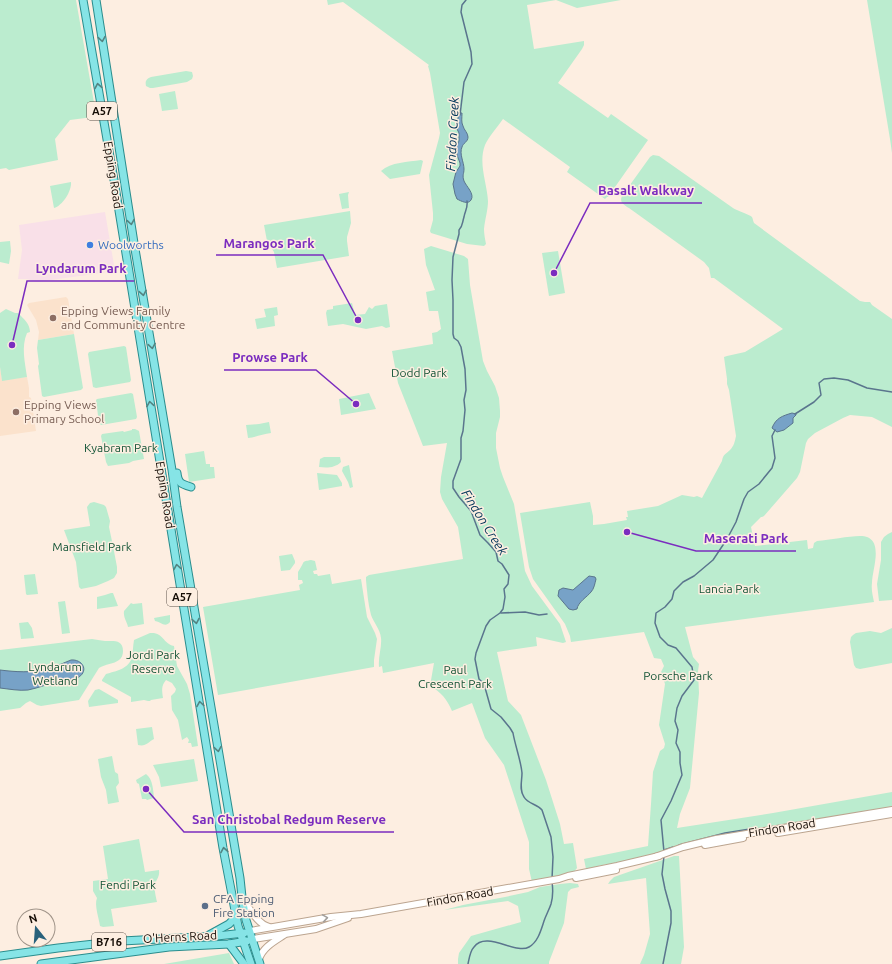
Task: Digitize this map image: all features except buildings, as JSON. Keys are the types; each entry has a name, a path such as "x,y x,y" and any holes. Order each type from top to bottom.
{"main road":[{"name":"Epping Road","path":"83,0 223,848 238,926 251,964"},
{"name":"Epping Road","path":"96,0 166,430 178,514 242,897 247,924 260,961"},
{"path":"166,430 171,444 178,480 180,483 191,487"},
{"name":"Findon Road","path":"250,931 331,917 361,914 546,882 659,856 683,847 716,839 892,810"},
{"name":"Findon Road","path":"674,851 892,814"},
{"path":"242,897 258,920 264,925 270,927"},
{"name":"Findon Road","path":"253,939 316,929 361,914"},
{"path":"206,936 229,924 236,917"},
{"name":"O'Herns Road","path":"0,956 122,941 240,934 250,931"},
{"path":"260,961 261,953 265,948 286,934"},
{"name":"O'Herns Road","path":"41,964 169,948 229,944 253,939"},
{"path":"229,944 244,964"}],"shaded area":[{"path":"105,212 115,271 37,282 27,279 18,279 22,250 19,225"},
{"name":"Epping Views Family and Community Centre","path":"66,297 68,299 74,334 38,340 39,332 36,320 27,305 29,303"},
{"name":"Epping Views Primary School","path":"0,367 2,380 27,377 29,397 31,398 36,431 0,436"}],"green space":[{"path":"0,0 76,0 96,114 93,117 70,120 55,139 58,160 9,170 6,168 0,169"},
{"path":"327,0 556,0 527,5 534,49 584,41 582,49 558,83 608,118 611,114 648,140 608,197 605,199 567,172 570,167 503,119 485,145 482,159 488,201 484,229 486,244 484,246 467,244 431,233 433,213 429,175 440,133 429,65 343,2 328,5"},
{"path":"556,0 621,0 577,8"},
{"path":"867,0 892,0 892,153 890,139"},
{"path":"186,71 192,72 193,76 192,79 187,82 153,88 146,86 146,80 151,77"},
{"path":"175,91 178,109 162,111 159,94"},
{"path":"653,155 659,156 733,208 751,216 754,223 860,301 870,302 892,319 892,427 872,417 850,415 815,433 806,443 800,472 797,478 764,516 751,527 755,546 807,540 808,549 813,548 814,543 817,541 855,536 868,537 873,541 876,554 872,586 874,602 685,627 693,657 699,664 699,693 690,788 680,814 677,828 892,792 892,807 726,835 616,865 607,864 586,869 584,859 648,846 653,772 660,751 664,748 665,744 659,725 665,684 661,672 664,666 661,659 654,658 644,632 571,642 565,624 533,579 529,567 520,513 590,502 593,525 627,520 627,511 658,506 682,495 697,496 702,498 724,455 730,450 735,442 736,436 724,357 745,352 783,329 714,278 711,278 709,268 704,262 622,203 622,196"},
{"path":"421,160 423,161 420,174 390,179 381,171 395,164"},
{"path":"71,182 70,190 66,198 54,208 50,186"},
{"path":"349,192 349,208 342,209 339,194"},
{"path":"350,211 351,223 347,237 349,256 277,268 274,252 267,241 264,225"},
{"path":"10,241 11,251 9,264 0,262 0,242"},
{"path":"431,246 464,256 468,259 470,285 483,361 499,398 500,417 496,433 496,448 500,468 514,504 525,571 532,586 560,624 566,642 563,643 536,637 537,646 497,652 508,701 521,715 546,780 560,824 564,844 573,843 577,868 573,873 532,882 529,869 529,842 504,765 485,738 472,703 452,711 443,696 430,686 434,663 383,673 382,666 379,667 380,635 371,615 368,602 366,577 369,575 463,559 458,527 442,499 440,492 447,443 423,446 398,383 392,351 433,344 432,333 441,329 438,311 429,311 426,292 435,290 426,265 424,249"},
{"path":"558,251 565,293 549,296 542,253"},
{"path":"352,303 355,315 365,314 369,307 372,309 375,306 387,304 390,327 386,328 382,326 366,329 343,324 328,326 327,310 333,309 333,306"},
{"path":"277,307 278,315 274,316 275,326 257,329 255,319 266,317 264,309"},
{"path":"6,309 18,313 28,324 30,332 27,333 24,344 27,377 2,381 0,367 0,313"},
{"path":"74,334 83,388 81,390 44,397 42,396 38,366 38,340"},
{"path":"124,346 126,347 131,380 130,382 96,388 93,387 88,354 89,352"},
{"path":"131,393 133,394 137,417 136,419 101,425 99,423 97,399"},
{"path":"369,393 376,409 341,415 339,399"},
{"path":"269,422 271,433 248,438 246,425"},
{"name":"Kyabram Park","path":"132,429 139,431 144,459 108,466 101,436 102,434 124,432"},
{"path":"204,451 206,464 210,464 210,467 214,467 215,478 189,482 185,454"},
{"path":"324,457 340,457 341,462 331,467 319,467 320,459"},
{"path":"349,465 353,487 350,488 342,471 343,467"},
{"path":"317,473 337,475 342,483 342,486 319,490"},
{"name":"Mansfield Park","path":"94,502 106,507 110,521 109,527 117,573 114,578 108,581 96,586 81,589 79,587 76,562 64,530 90,526 87,507 90,503"},
{"path":"892,532 892,600 879,601 877,584 881,560 881,542 884,537"},
{"path":"292,554 295,563 290,570 281,571 279,556"},
{"path":"311,560 315,561 317,570 313,571 314,574 317,574 318,576 330,574 332,584 361,579 367,617 377,639 374,667 218,695 203,607 300,590 299,585 303,583 302,580 298,580 298,572 304,562"},
{"path":"35,574 38,594 27,595 24,575"},
{"path":"113,593 118,606 97,609 97,597"},
{"path":"65,601 70,633 62,634 58,602"},
{"path":"131,603 142,603 144,624 128,627 124,611"},
{"path":"170,615 170,622 166,625 155,621 154,618"},
{"path":"28,622 32,628 34,638 21,639 19,623"},
{"path":"892,628 892,663 860,669 856,668 854,665 850,642 851,637 856,633 870,631 881,633"},
{"name":"Jordi Park Reserve","path":"150,633 158,634 167,643 174,646 177,666 187,684 190,694 198,746 192,747 191,743 188,743 189,740 187,737 182,740 178,720 172,710 171,696 176,689 172,683 166,680 164,682 162,688 163,698 150,701 144,700 131,702 131,697 102,681 106,674 122,669 128,664 132,657 134,640"},
{"name":"Lyndarum Wetland","path":"92,639 117,642 123,647 123,653 121,658 117,661 99,668 79,700 41,706 30,701 20,708 0,711 0,650"},
{"path":"99,689 118,700 118,703 89,707 88,701 95,690"},
{"path":"152,727 154,739 145,745 138,745 136,729"},
{"path":"112,756 115,772 118,774 119,783 116,787 119,802 108,804 98,759"},
{"path":"194,759 198,781 161,787 159,777 153,765"},
{"path":"146,774 153,788 154,798 147,800 142,799 139,784 136,780"},
{"name":"Fendi Park","path":"139,839 145,872 159,870 155,887 157,902 111,909 114,926 100,926 96,908 97,898 93,891 93,881 108,879 103,846"},
{"path":"674,856 679,856 684,947 681,964 640,964 650,934 646,878 608,884 614,877"},
{"path":"570,883 578,884 579,887 571,889 568,892 564,923 549,964 458,964 459,953 471,936 521,922 518,906 508,901 444,910 528,892 540,887"},
{"path":"229,953 234,964 164,964"}],"water":[{"path":"459,113 462,113 462,123 468,137 461,152 464,166 463,179 472,195 471,200 468,202 462,202 457,199 453,184 456,172 460,166 456,147 459,141 459,133 456,127"},
{"path":"792,413 796,414 793,418 793,423 784,430 777,432 772,428 775,422 780,418"},
{"path":"589,576 595,577 596,579 592,591 581,602 577,609 569,609 558,596 559,590 563,588 573,590"},
{"path":"71,660 78,661 84,668 82,674 77,678 28,690 0,688 0,670 30,672 50,668"}],"waterway":[{"name":"Findon Creek","path":"460,115 464,82 472,64 471,52 461,12 462,5 466,0"},
{"name":"Findon Creek","path":"467,201 467,208 462,226 459,230 453,257 453,334 454,338 458,341 461,347 465,369 466,390 464,400 465,410 463,431 461,438 461,459 453,481 453,488 471,511 480,535 496,552 498,561 502,564 509,575 508,584 504,589 505,597 503,609 490,620 486,626 475,659 479,679 484,684 491,709 501,717 513,733 522,773 522,794 528,801 538,806 542,810 551,837 553,857 552,879"},
{"path":"795,414 814,402 821,395 819,383 824,379 834,378 848,380 867,388 892,392"},
{"path":"664,852 661,820 682,775 680,752 676,743 678,730 675,721 677,708 682,696 694,680 692,667 676,648 668,645 660,637 655,623 656,613 665,607 672,599 674,591 683,582 694,576 713,560 727,539 736,522 748,492 759,484 772,468 775,458 772,436 775,430"},
{"path":"501,613 525,612 539,615 547,614"},
{"path":"679,845 725,833 750,829"},
{"path":"664,850 673,847"},
{"path":"663,964 671,923 671,911 662,874 664,856"},
{"name":"Findon Creek","path":"468,964 470,955 474,947 479,942 493,942 523,949 532,945 539,936 551,904 553,893 552,882"}],"place":[{"name":"Woolworths","path":"90,245"},
{"name":"Basalt Walkway","path":"554,273"},
{"name":"Epping Views Family and Community Centre","path":"53,318"},
{"name":"Marangos Park","path":"358,320"},
{"name":"Lyndarum Park","path":"12,345"},
{"name":"Prowse Park","path":"356,404"},
{"name":"Epping Views Primary School","path":"16,412"},
{"name":"Maserati Park","path":"627,532"},
{"name":"San Christobal Redgum Reserve","path":"146,789"},
{"name":"CFA Epping Fire Station","path":"205,906"}],"park label":[{"name":"Dodd Park","path":"419,373"},
{"name":"Lancia Park","path":"729,589"},
{"name":"Porsche Park","path":"678,676"},
{"name":"Paul Crescent Park","path":"455,677"}]}
